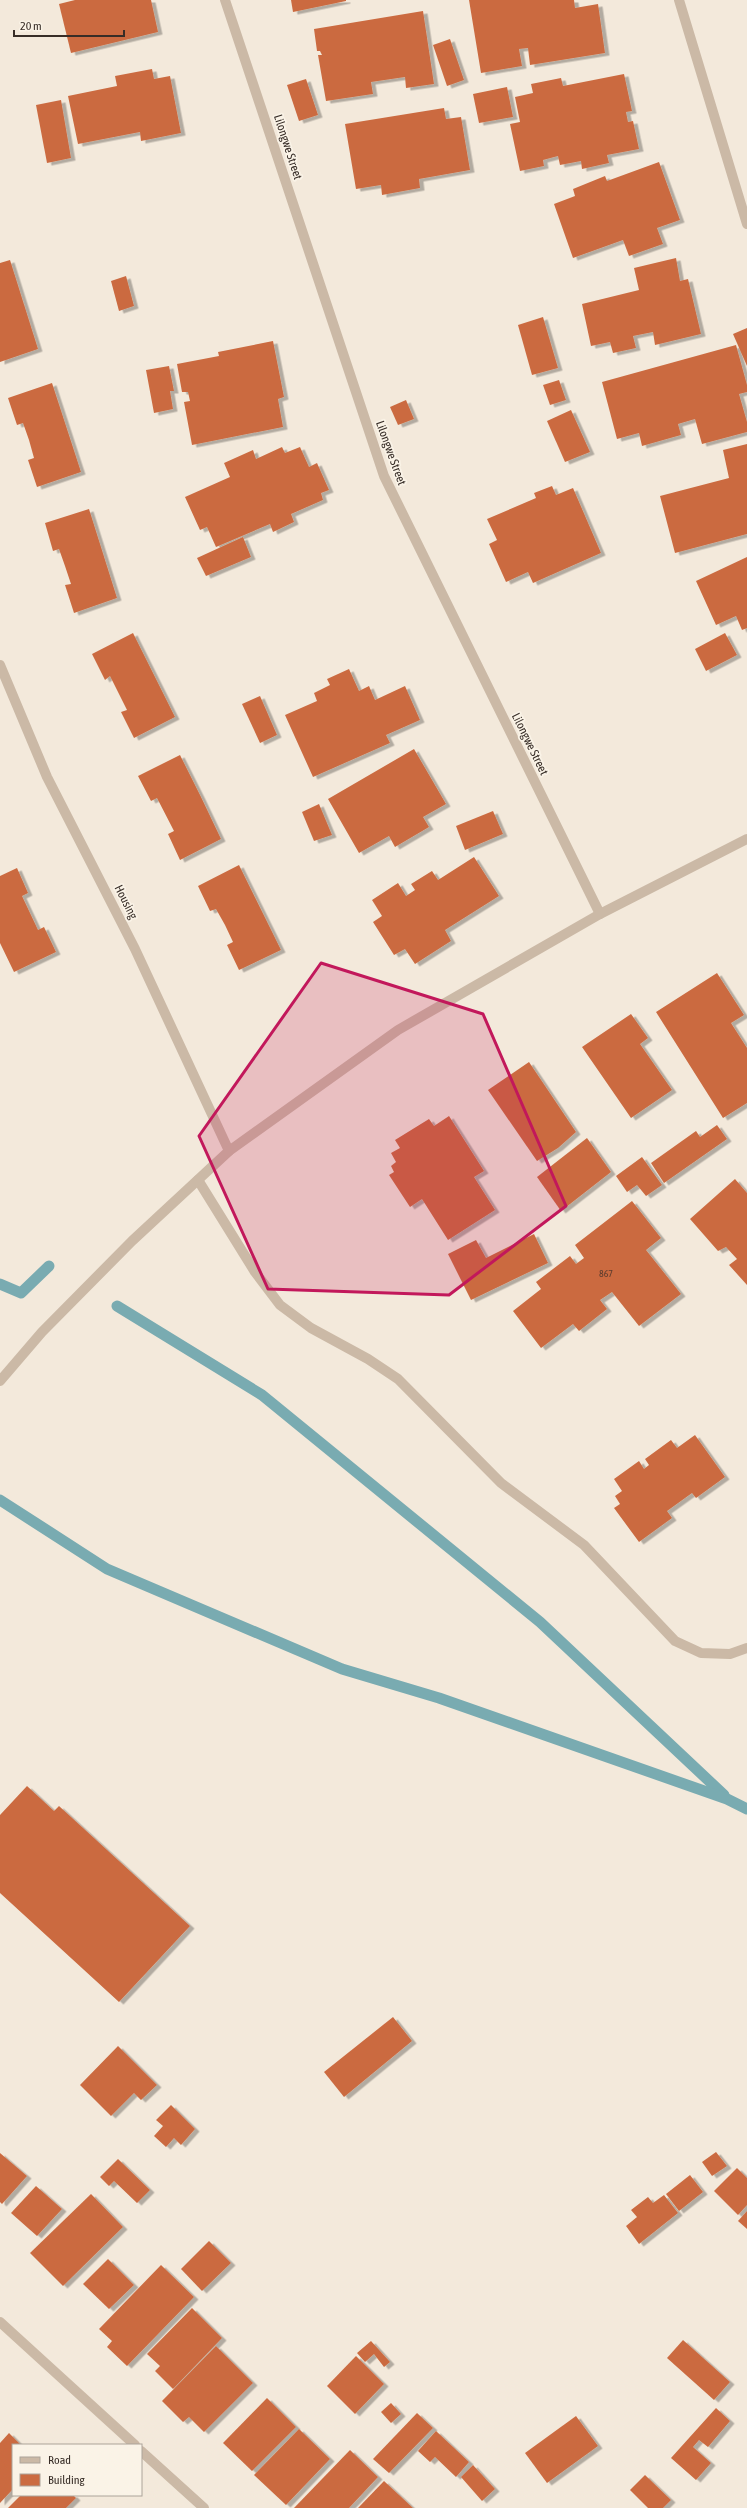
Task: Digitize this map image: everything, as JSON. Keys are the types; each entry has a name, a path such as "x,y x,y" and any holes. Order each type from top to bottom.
{"street":[{"name":"Lilongwe Street","path":"225,0 384,476 600,914"},
{"path":"679,0 747,224"},
{"name":"Housing","path":"0,665 47,777 135,949 229,1150"},
{"path":"0,1381 42,1332 132,1241 229,1150 398,1030 600,914 747,839"},
{"path":"198,1180 255,1272 280,1304 311,1328 368,1359 398,1379 502,1483 584,1545 675,1641 701,1653 730,1654 747,1648"},
{"path":"0,2322 134,2444"},
{"path":"142,2452 204,2508"}],"highlighted area":[{"path":"321,963 483,1014 566,1206 449,1295 268,1289 199,1136"}],"building":[{"path":"75,0 151,0 158,32 71,53 59,4"},
{"path":"291,0 346,0 346,1 293,12"},
{"path":"469,0 574,0 575,8 598,4 605,53 530,65 528,48 519,49 522,66 481,73"},
{"path":"423,11 434,84 406,88 405,77 371,82 373,94 326,101 318,55 322,55 320,51 317,51 314,29"},
{"path":"450,39 464,80 447,86 433,45"},
{"path":"152,69 154,79 170,76 181,133 141,141 140,132 78,144 68,96 117,86 115,76"},
{"path":"624,74 632,111 626,112 628,122 633,121 639,149 607,155 609,163 582,169 581,161 560,165 558,156 543,160 544,166 520,171 510,124 520,122 515,97 533,93 531,84 561,78 563,86"},
{"path":"306,79 318,115 299,121 287,85"},
{"path":"507,87 513,117 479,123 473,94"},
{"path":"61,100 71,158 47,163 36,105"},
{"path":"444,108 446,119 461,117 470,170 419,179 420,188 382,195 381,185 356,189 345,124"},
{"path":"659,162 680,220 657,228 663,244 629,256 623,240 573,258 554,204 575,196 573,189 605,176 607,181"},
{"path":"676,258 680,281 688,279 701,334 655,345 653,332 633,336 636,348 613,353 610,342 591,346 582,304 639,290 634,268"},
{"path":"10,260 38,349 0,362 0,263"},
{"path":"126,276 134,306 119,311 111,281"},
{"path":"543,317 558,368 532,375 518,325"},
{"path":"747,328 747,366 733,334"},
{"path":"273,341 284,397 278,399 283,427 192,445 184,402 190,401 188,392 182,392 177,364 219,356 218,352"},
{"path":"736,345 747,385 747,392 739,394 747,422 747,432 702,444 695,419 678,424 681,435 642,446 639,433 617,439 602,382"},
{"path":"169,366 174,391 170,391 173,409 154,413 146,370"},
{"path":"559,380 566,400 550,405 543,385"},
{"path":"52,383 81,472 37,487 28,460 34,458 29,440 23,423 17,425 8,398"},
{"path":"406,400 414,419 398,425 390,407"},
{"path":"571,410 590,452 565,462 547,421"},
{"path":"747,444 747,534 675,553 660,496 729,478 723,450"},
{"path":"282,447 285,453 300,447 309,467 317,463 329,490 321,493 323,500 291,514 294,522 273,532 270,524 216,547 207,527 200,530 185,497 230,477 224,463 253,450 256,459"},
{"path":"552,486 556,495 573,488 601,553 533,583 528,572 506,582 489,544 497,540 487,519 536,498 534,493"},
{"path":"89,509 117,598 74,613 65,585 71,584 59,549 53,551 45,523"},
{"path":"243,537 251,557 206,576 197,558"},
{"path":"747,557 747,628 742,630 736,616 716,625 696,581"},
{"path":"133,633 175,717 134,738 121,712 127,710 110,676 105,680 92,654"},
{"path":"725,633 737,655 706,671 695,649"},
{"path":"349,669 359,691 369,686 375,700 405,686 420,720 386,735 390,743 313,777 285,715 317,701 314,693 330,685 327,679"},
{"path":"260,696 277,735 260,743 242,704"},
{"path":"414,749 446,804 423,817 429,827 395,847 389,836 359,853 328,799"},
{"path":"180,755 221,839 180,860 168,834 174,831 157,798 151,801 138,776"},
{"path":"319,804 332,835 314,841 302,812"},
{"path":"493,811 503,834 465,850 456,826"},
{"path":"474,857 499,896 445,930 451,941 415,964 405,949 394,955 373,922 382,916 372,900 398,883 406,896 415,890 411,884 432,871 438,880"},
{"path":"239,865 281,950 239,970 227,945 233,942 225,925 216,909 210,911 198,886"},
{"path":"17,868 28,893 22,896 38,930 44,927 56,952 14,972 0,943 0,876"},
{"path":"717,973 744,1015 731,1023 747,1048 747,1103 723,1118 656,1012"},
{"path":"631,1014 648,1038 640,1044 672,1090 631,1118 582,1047"},
{"path":"529,1062 576,1132 558,1148 537,1161 488,1090"},
{"path":"449,1116 484,1171 474,1177 495,1210 448,1240 422,1199 410,1207 389,1175 394,1172 391,1166 396,1162 391,1153 400,1148 395,1140 429,1119 434,1126"},
{"path":"717,1125 727,1139 664,1183 651,1163 696,1131 700,1137"},
{"path":"587,1138 611,1172 561,1211 537,1177"},
{"path":"642,1157 662,1185 646,1196 637,1185 627,1192 616,1176"},
{"path":"735,1179 747,1193 747,1285 729,1265 737,1259 726,1247 718,1251 690,1219"},
{"path":"632,1201 661,1238 646,1250 681,1294 639,1326 612,1292 600,1300 607,1309 579,1331 573,1324 541,1348 513,1311 541,1289 536,1282 570,1256 576,1264 584,1258 575,1245"},
{"path":"534,1234 548,1263 471,1300 448,1254 476,1240 486,1258"},
{"path":"695,1435 725,1477 696,1498 692,1493 667,1511 672,1518 639,1542 614,1508 620,1504 615,1496 622,1491 614,1479 639,1461 644,1469 649,1465 645,1459 671,1440 677,1448"},
{"path":"27,1786 54,1811 59,1806 190,1926 119,2002 0,1893 0,1815"},
{"path":"393,2017 412,2041 344,2097 324,2072"},
{"path":"118,2046 157,2085 141,2100 134,2093 111,2116 80,2085"},
{"path":"171,2105 195,2129 181,2145 174,2138 166,2147 154,2136 163,2126 156,2120"},
{"path":"716,2152 727,2166 712,2176 702,2162"},
{"path":"0,2153 27,2176 2,2204 0,2202"},
{"path":"118,2159 150,2190 137,2203 114,2181 109,2186 100,2177"},
{"path":"737,2168 747,2178 747,2205 738,2215 714,2191"},
{"path":"690,2175 703,2192 679,2211 666,2194"},
{"path":"36,2186 62,2209 37,2236 11,2213"},
{"path":"91,2194 123,2227 63,2286 30,2253"},
{"path":"664,2195 678,2213 639,2244 626,2226 637,2217 631,2210 648,2197 653,2203"},
{"path":"747,2211 747,2229 738,2221"},
{"path":"209,2241 231,2263 202,2291 181,2269"},
{"path":"108,2259 134,2285 109,2309 83,2284"},
{"path":"161,2265 194,2297 127,2366 107,2347 112,2341 99,2329"},
{"path":"192,2308 222,2338 173,2389 155,2371 160,2366 147,2354"},
{"path":"683,2340 730,2382 714,2400 667,2358"},
{"path":"371,2341 390,2362 384,2367 374,2354 365,2362 357,2353"},
{"path":"216,2346 253,2383 204,2432 189,2417 183,2422 162,2401"},
{"path":"356,2356 384,2384 355,2414 327,2386"},
{"path":"267,2398 296,2427 252,2471 223,2443"},
{"path":"391,2403 401,2414 391,2423 381,2412"},
{"path":"716,2408 730,2421 708,2447 699,2440 693,2447 711,2463 696,2480 671,2458"},
{"path":"417,2413 433,2428 389,2473 373,2459"},
{"path":"576,2416 598,2446 547,2483 525,2453"},
{"path":"299,2429 330,2459 286,2505 254,2475"},
{"path":"436,2431 469,2462 456,2477 435,2457 430,2462 418,2451"},
{"path":"9,2433 20,2444 12,2444 12,2490 0,2503 0,2443"},
{"path":"350,2450 378,2477 349,2508 294,2508"},
{"path":"473,2465 495,2489 482,2501 461,2477"},
{"path":"645,2475 671,2500 663,2508 648,2508 630,2490"},
{"path":"384,2481 413,2508 358,2508"},
{"path":"20,2496 74,2496 76,2498 66,2508 8,2508"}],"waterway":[{"path":"0,1284 21,1293 49,1266"},
{"path":"117,1306 262,1395 540,1622 724,1795"},
{"path":"0,1500 107,1569 342,1669 439,1698 727,1799 747,1809"}]}
